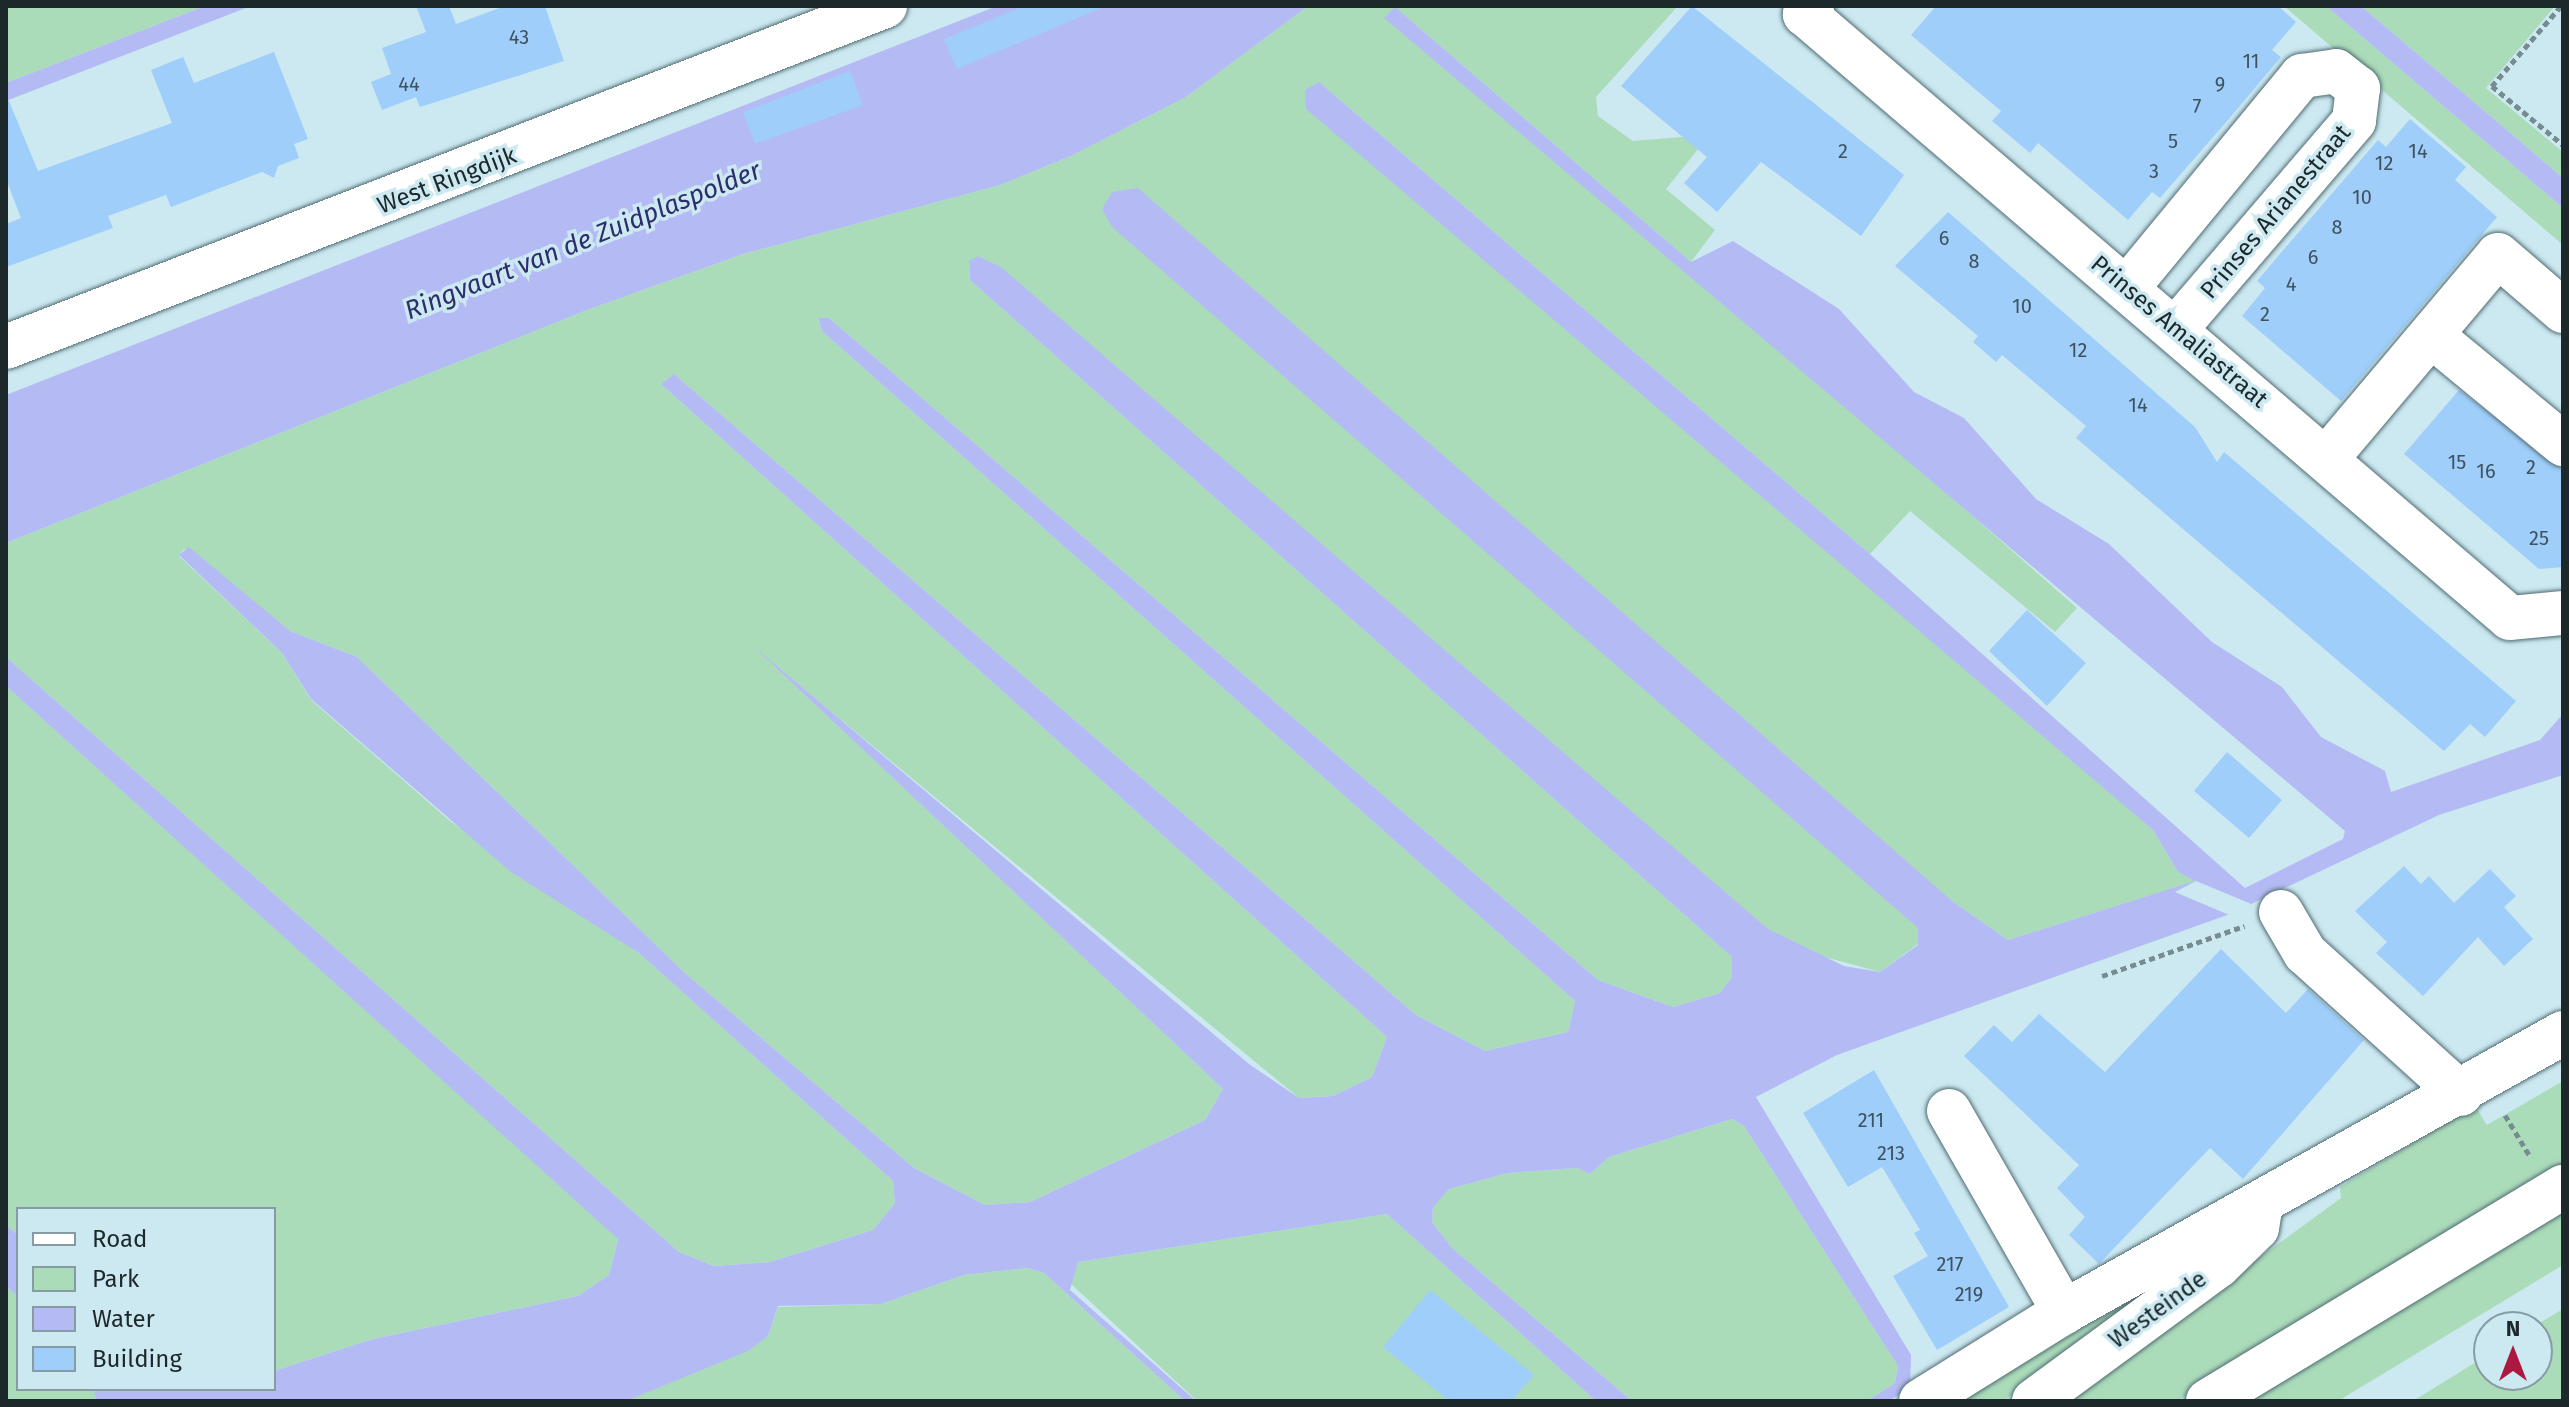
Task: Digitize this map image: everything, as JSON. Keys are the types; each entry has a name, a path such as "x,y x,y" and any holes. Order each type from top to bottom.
{"street":[{"name":"West Ringdijk","path":"6,347 885,6"},
{"name":"Prinses Amaliastraat","path":"1808,10 2510,618 2563,613"},
{"name":"Prinses Arianestraat","path":"2127,288 2302,76 2336,71 2358,88 2354,121 2175,330"},
{"path":"2327,458 2498,255 2563,311"},
{"path":"2432,336 2563,444"},
{"path":"2281,912 2305,953 2461,1094"},
{"name":"Westeinde","path":"1921,1401 2064,1312 2461,1094 2563,1033"},
{"path":"1949,1111 2064,1312"},
{"path":"2208,1401 2563,1187"},
{"name":"Westeinde","path":"2034,1401 2218,1266 2257,1228 2258,1205"}],"path":[{"path":"2561,6 2492,86 2563,145"},
{"path":"2102,976 2281,912"}],"green space":[{"path":"6,6 205,6 6,83"},
{"path":"1308,6 1678,6 1596,97 1598,116 1633,141 1694,136 1703,143 1666,189 1715,230 1691,262 1395,7 2077,608 2055,632 1910,511 1870,554 1319,82 2153,830 2178,872 2196,881 2008,940 1952,901 1918,928 1918,944 1880,972 1729,931 969,261 970,280 1732,957 1732,977 1720,993 1673,1007 1598,980 829,318 818,319 822,331 1575,1001 1568,1032 1485,1051 1416,1015 674,374 661,384 1387,1037 1372,1077 1333,1096 1299,1098 765,657 1223,1089 1205,1120 1030,1202 985,1205 914,1168 686,974 357,657 290,631 184,549 179,556 282,653 311,700 450,821 639,953 893,1181 895,1203 873,1230 770,1262 714,1266 679,1252 6,657 6,543 587,310 743,254 1000,185 1071,156 1186,97"},
{"path":"2284,6 2326,6 2563,208 2563,245"},
{"path":"2361,6 2555,6 2486,88 2563,152 2563,178"},
{"path":"6,686 618,1238 609,1275 578,1296 373,1339 276,1370 276,1207 16,1207 16,1233 6,1225"},
{"path":"2563,1081 2563,1170 2177,1401 2063,1401 2341,1198 2340,1187 2475,1106 2487,1125"},
{"path":"1732,1119 1744,1126 1898,1366 1895,1383 1867,1401 1632,1401 1452,1248 1432,1222 1433,1206 1449,1189 1508,1173 1577,1168 1590,1174 1609,1157"},
{"path":"2563,1209 2563,1265 2487,1311 2473,1311 2473,1319 2338,1401 2239,1401"},
{"path":"1387,1214 1596,1401 1197,1401 1068,1281 1078,1262"},
{"path":"1027,1268 1044,1273 1185,1401 626,1401 768,1336 778,1307 881,1304 964,1275"},
{"path":"2165,1271 2170,1281 2003,1401 1940,1401"},
{"path":"6,1286 16,1295 16,1391 94,1391 96,1401 6,1401"},
{"path":"2563,1309 2563,1401 2413,1401 2473,1364 2473,1391 2553,1391 2553,1315"}],"water":[{"path":"205,6 251,6 6,101 6,83"},
{"name":"Ringvaart van de Zuidplaspolder","path":"997,6 1308,6 1186,97 1071,156 1000,185 743,254 587,310 6,543 6,395"},
{"path":"2326,6 2361,6 2563,178 2563,208"},
{"path":"1395,7 1691,262 1733,241 1839,309 1914,392 1964,418 2036,499 2109,544 2212,642 2282,687 2321,737 2385,771 2391,792 2540,740 2563,714 2563,775 2439,815 2230,914 1837,1055 1756,1097 1911,1355 1910,1387 1889,1401 1867,1401 1895,1383 1898,1366 1744,1126 1732,1119 1609,1157 1590,1174 1577,1168 1508,1173 1449,1189 1433,1207 1432,1222 1452,1248 1632,1401 1596,1401 1387,1214 1078,1262 1070,1290 1196,1401 1185,1401 1044,1273 1027,1268 964,1275 881,1304 778,1306 768,1336 748,1351 626,1401 96,1401 94,1391 276,1391 276,1370 373,1339 578,1296 609,1275 618,1239 6,686 6,657 679,1252 714,1266 770,1262 873,1230 895,1203 893,1181 639,953 511,872 311,699 282,653 179,555 189,547 290,631 357,657 686,974 914,1168 985,1205 1030,1202 1205,1120 1223,1089 753,646 1249,1064 1299,1098 1333,1096 1372,1077 1387,1037 661,384 674,374 1416,1015 1485,1051 1568,1032 1575,1001 822,331 818,318 829,318 1598,980 1673,1007 1720,993 1732,977 1732,957 970,280 969,261 978,256 1001,267 1768,929 1844,966 1880,972 1918,945 1918,928 1112,227 1102,209 1112,192 1138,188 1952,901 2008,940 2195,881 2178,872 2153,830 1306,109 1305,90 1319,82 1870,554 2245,888 2343,839 2345,831 1384,18"},
{"path":"6,1225 16,1233 16,1295 6,1286"}],"pier":[{"path":"2196,881 2254,907 2234,917 2175,892"}],"building":[{"path":"416,6 449,6 456,24 505,6 545,6 564,61 420,107 416,97 382,110 371,82 391,74 382,48 426,32"},
{"path":"1024,6 1106,6 957,69 944,39"},
{"path":"1692,6 1904,175 1861,236 1761,162 1717,212 1684,183 1707,157 1621,86"},
{"path":"1936,6 2278,6 2296,22 2272,50 2281,57 2228,120 2160,198 2152,192 2128,220 2038,143 2030,153 1992,121 2001,111 1911,35"},
{"path":"274,52 308,139 294,144 299,158 278,166 274,178 262,172 171,207 166,195 108,216 113,228 6,267 6,224 21,218 6,179 6,94 38,171 172,123 151,70 183,57 194,83"},
{"path":"850,71 863,105 755,144 743,112"},
{"path":"2410,119 2466,167 2455,180 2497,217 2341,401 2242,316 2265,288 2257,281 2291,241 2378,140 2386,147"},
{"path":"1948,212 2195,427 2217,462 2224,452 2516,701 2485,737 2470,724 2444,751 2076,438 2086,426 2002,355 1996,362 1973,342 1978,336 1895,266"},
{"path":"2459,390 2563,468 2563,567 2539,569 2404,454"},
{"path":"2027,610 2086,663 2047,706 1989,651"},
{"path":"2227,752 2282,800 2249,838 2194,791"},
{"path":"2404,866 2421,884 2429,876 2454,903 2490,869 2516,896 2504,907 2533,939 2504,966 2478,937 2423,996 2376,953 2387,942 2355,911"},
{"path":"2221,949 2286,1013 2308,989 2364,1040 2243,1179 2210,1148 2099,1264 2069,1235 2085,1217 2057,1188 2079,1165 1964,1056 1994,1025 2012,1042 2039,1014 2105,1072"},
{"path":"1874,1070 2009,1307 1937,1350 1893,1276 1928,1256 1914,1233 1920,1230 1882,1167 1848,1187 1803,1113"},
{"path":"1430,1290 1534,1375 1511,1401 1449,1401 1383,1347"}]}
